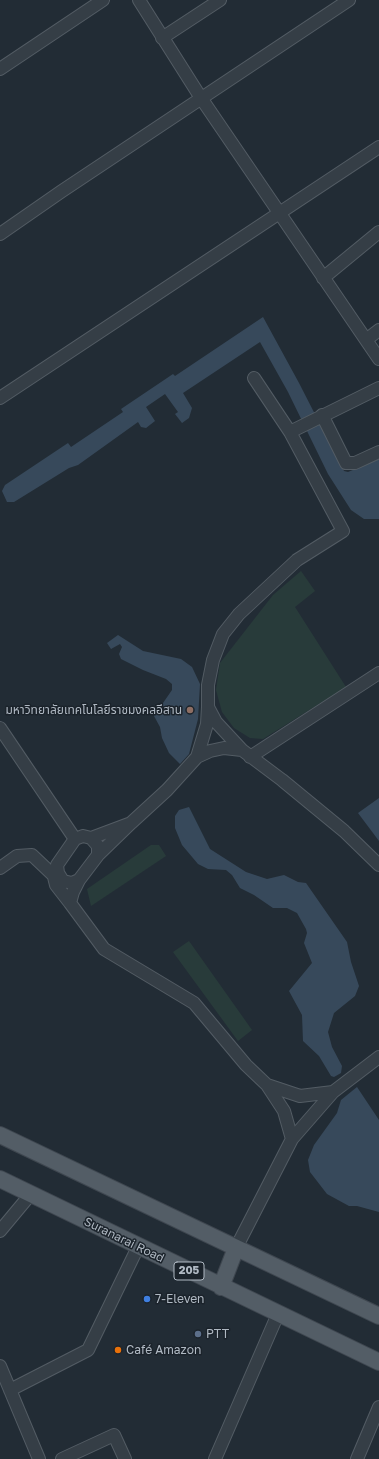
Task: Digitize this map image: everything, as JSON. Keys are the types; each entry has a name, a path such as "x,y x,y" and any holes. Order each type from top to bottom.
{"main road":[{"path":"0,1135 379,1316"},
{"name":"Suranarai Road","path":"0,1180 30,1196 379,1362"},
{"path":"221,1287 236,1248"}],"street":[{"path":"0,69 103,0"},
{"path":"139,0 201,98 379,359"},
{"path":"162,38 220,0"},
{"path":"0,234 349,0"},
{"path":"0,398 379,147"},
{"path":"323,278 379,232"},
{"path":"366,340 379,330"},
{"path":"197,757 207,724 208,685 213,660 223,634 239,614 297,560 343,531 290,432 254,378"},
{"path":"290,432 379,388"},
{"path":"322,415 346,463 355,463 379,452"},
{"path":"70,903 72,892 79,880 98,855 167,790 197,757 210,751 224,748 246,753 379,673"},
{"path":"208,707 216,722 246,753 282,780 344,831 379,865"},
{"path":"0,728 75,839"},
{"path":"131,823 91,838 83,836 75,839 55,870 56,884 104,949 194,1003 246,1065 267,1085 284,1111 292,1139"},
{"path":"91,838 98,846 98,855"},
{"path":"0,868 17,856 32,854 55,870 63,881 72,883 79,880"},
{"path":"236,1248 292,1139 333,1092 379,1057"},
{"path":"267,1085 300,1096 333,1092"},
{"path":"2,1226 30,1196"},
{"path":"10,1390 88,1350 138,1247"},
{"path":"214,1459 278,1314"},
{"path":"0,1366 39,1459"},
{"path":"357,1459 379,1407"},
{"path":"62,1459 114,1434 125,1459"}],"green space":[{"path":"301,571 315,591 295,607 346,687 263,739 250,738 234,728 222,712 216,690 220,663 273,595"},
{"path":"151,845 159,845 166,856 91,906 87,889"},
{"path":"189,941 252,1030 238,1041 173,952"}],"water":[{"path":"263,317 344,471 348,472 379,459 379,519 364,519 351,510 328,474 288,392 260,342 183,393 192,408 189,418 182,423 175,414 178,412 165,394 146,407 155,421 146,428 141,427 138,422 78,465 69,468 14,502 7,502 2,491 5,485 68,443 71,447 123,412 121,409 173,374 175,376"},
{"path":"118,635 143,651 181,659 192,667 200,684 198,719 189,754 180,764 169,753 162,738 160,727 154,716 172,690 172,684 166,679 121,659 119,654 122,647 120,644 111,649 107,643"},
{"path":"379,798 379,841 358,813"},
{"path":"189,807 210,849 246,872 267,879 284,875 298,882 306,883 347,942 351,962 359,986 355,996 334,1013 328,1032 332,1047 342,1066 341,1073 334,1077 331,1076 319,1056 303,1041 302,1015 289,991 312,963 304,943 307,933 306,929 297,913 287,908 273,908 254,895 240,888 232,875 226,870 208,869 198,864 182,845 175,828 175,816 179,810"},
{"path":"357,1087 379,1120 379,1212 357,1206 349,1206 327,1194 310,1172 308,1160 314,1145 337,1113 341,1100"}],"place":[{"name":"มหาวิทยาลัยเทคโนโลยีราชมงคลอีสาน","path":"190,710"},
{"name":"7-Eleven","path":"147,1299"},
{"name":"PTT","path":"198,1334"},
{"name":"Café Amazon","path":"118,1350"}]}
